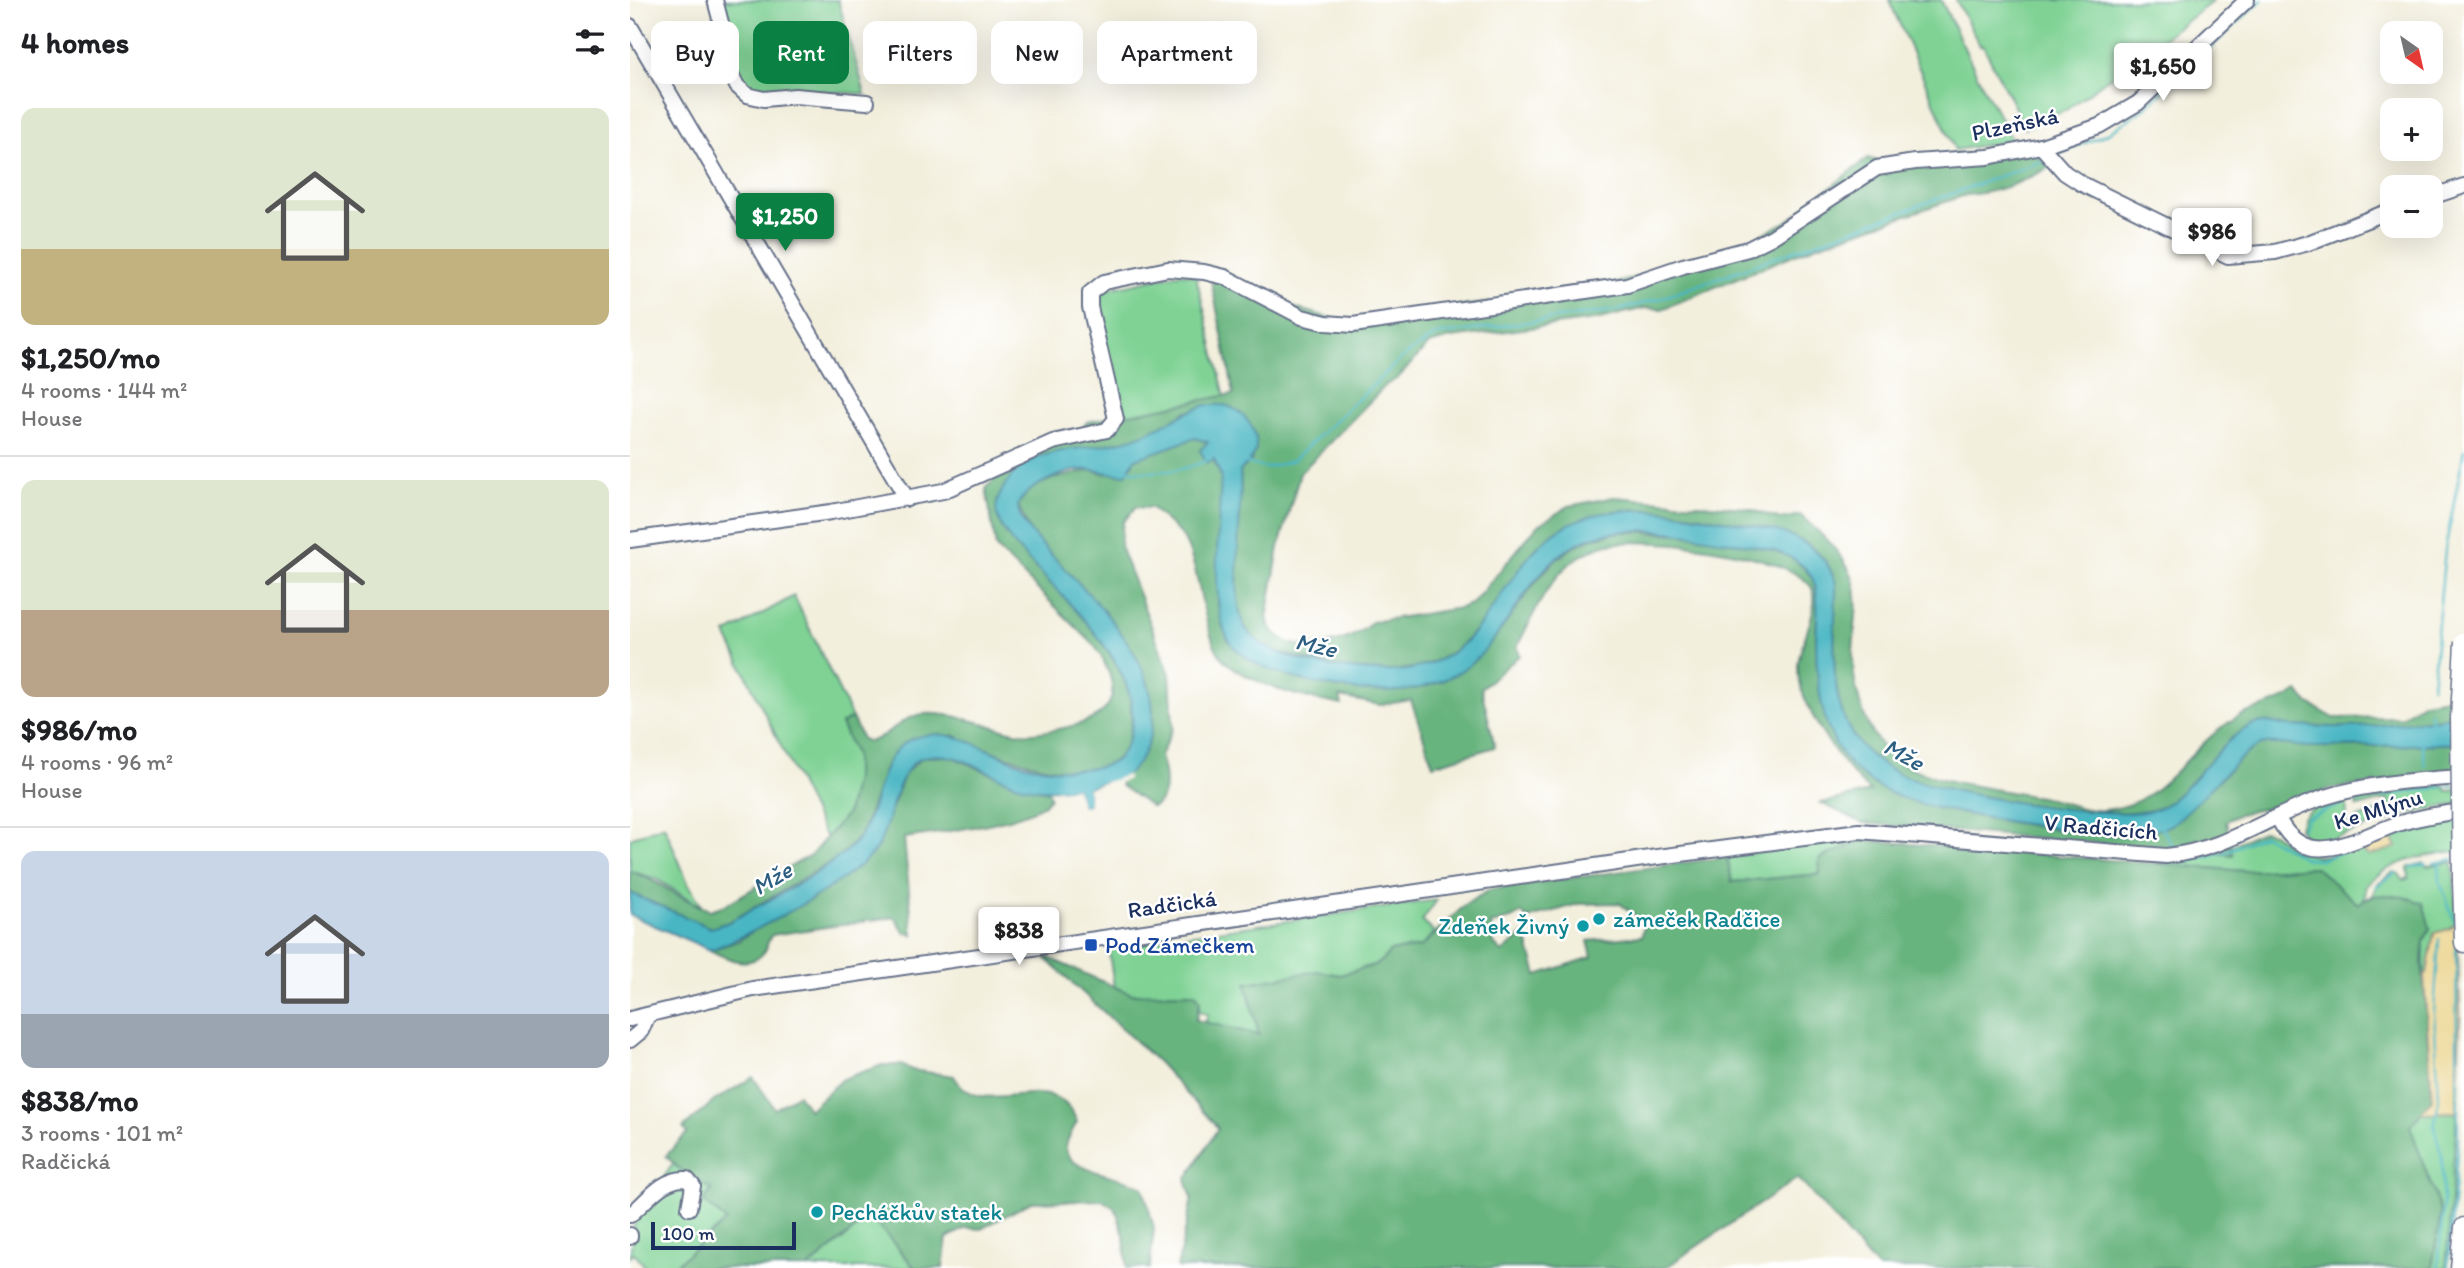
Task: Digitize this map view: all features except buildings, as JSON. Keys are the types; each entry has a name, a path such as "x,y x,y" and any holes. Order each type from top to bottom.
{"main road":[{"path":"2464,642 2460,718 2464,943"},
{"path":"2460,1268 2464,1227"}],"street":[{"path":"715,0 730,72 737,86 747,94 764,99 795,96 867,102"},
{"name":"Plzeňská","path":"907,499 943,491 1053,442 1114,426 1116,419 1090,307 1090,293 1104,282 1168,269 1204,272 1235,282 1303,317 1326,323 1353,325 1511,300 1601,291 1748,249 1772,237 1877,168 1954,158 2048,154 2138,103 2247,0"},
{"path":"630,26 907,499 630,540"},
{"path":"2048,154 2082,184 2228,256 2275,252 2308,243 2380,215"},
{"path":"2443,193 2464,186"},
{"name":"V Radčicích","path":"1723,848 1859,831 2166,856 2208,849 2306,804 2356,789 2464,777"},
{"name":"Ke Mlýnu","path":"2278,818 2291,838 2306,847 2321,849 2408,821 2464,811"},
{"name":"Radčická","path":"630,1019 779,985 1723,848"},
{"path":"630,1040 640,1031 648,1015"},
{"path":"630,1215 660,1188 679,1179 687,1180 693,1186 689,1208"}],"green space":[{"path":"718,0 838,0 844,21 753,21 753,84 849,84 849,38 865,94 744,87 739,81 739,21 723,21"},
{"path":"1889,0 1941,0 1982,85 2013,141 1955,150"},
{"path":"1956,0 2212,2 2066,110 2025,128 1983,45 1980,46"},
{"path":"2033,152 2050,167 2010,186 1966,195 1815,246 1662,309 1645,308 1595,320 1451,338 1429,344 1398,378 1386,385 1300,473 1279,547 1267,618 1274,632 1299,645 1315,646 1347,638 1372,622 1460,608 1473,603 1538,525 1569,506 1614,497 1746,508 1781,519 1800,515 1836,551 1852,576 1856,597 1854,675 1860,704 1872,732 1890,755 1932,776 2086,809 2104,810 2125,806 2159,787 2202,744 2234,719 2298,692 2308,703 2334,718 2401,717 2424,702 2464,695 2464,716 2354,727 2290,726 2267,722 2250,726 2223,746 2172,800 2159,808 2139,812 2108,812 2027,804 1915,780 1877,761 1856,740 1844,718 1834,661 1836,584 1822,558 1800,540 1774,530 1654,510 1603,514 1542,544 1527,559 1473,633 1447,655 1430,663 1392,671 1334,666 1268,648 1246,629 1240,616 1237,577 1240,471 1252,460 1186,411 1168,425 1129,440 1060,452 1018,469 1013,542 1085,620 1110,655 1128,688 1132,710 1131,726 1120,756 1102,767 1078,771 1051,768 996,752 953,735 887,763 861,835 841,856 729,922 711,928 630,893 630,871 710,910 725,905 812,854 847,814 855,779 855,754 841,724 852,718 862,739 868,742 917,715 949,715 1020,733 1031,733 1085,722 1107,707 1112,686 1103,660 1094,645 996,548 986,488 1020,453 1054,431 1081,430 1087,422 1234,394 1209,270 1288,306 1342,321 1592,290 1736,248 1786,222 1868,158 1879,161 1916,156"},
{"path":"1181,273 1196,276 1227,405 1124,441 1095,292"},
{"path":"1195,438 1209,443 1200,450 1213,459 1221,476 1218,605 1228,640 1288,670 1330,687 1401,689 1423,687 1443,681 1478,656 1499,633 1534,584 1554,562 1577,545 1606,534 1677,534 1738,541 1773,549 1791,557 1806,570 1816,588 1820,693 1825,717 1834,739 1846,758 1864,775 1887,789 1932,807 2026,825 2094,833 2135,834 2161,821 2214,785 2241,756 2265,743 2319,747 2464,743 2464,773 2330,789 2290,803 2239,814 2226,821 2233,855 1862,823 1821,803 1870,792 1847,767 1823,734 1805,698 1800,681 1799,656 1813,611 1813,591 1809,584 1771,563 1744,555 1684,545 1629,542 1601,546 1566,567 1535,611 1517,647 1520,655 1481,688 1495,747 1433,765 1411,700 1380,705 1340,697 1342,705 1268,686 1227,663 1212,639 1194,567 1183,538 1152,508 1136,507 1123,522 1120,546 1170,674 1173,728 1160,756 1165,777 1164,791 1162,798 1152,807 1121,786 1120,779 1133,766 1153,720 1029,530 1018,505 1029,489 1052,479 1092,470 1106,474 1132,465 1134,459"},
{"path":"794,596 852,718 841,724 855,754 855,779 847,814 826,838 726,634"},
{"path":"950,756 1018,785 1049,791 1050,798 1025,814 1005,820 904,838 913,935 904,932 895,917 772,935 765,951 759,957 745,962 710,950 738,941 878,846 905,773 923,757"},
{"path":"2443,784 2447,791 2464,790 2464,803 2409,813 2323,842 2306,838 2299,828 2304,816 2309,812 2340,799 2347,805 2346,823 2351,827 2358,818 2390,808 2387,799 2358,807 2355,799 2359,795"},
{"path":"2464,816 2457,851 2420,857 2386,870 2366,885 2365,898 2359,905 2315,867 2245,871 2153,863 2209,855 2264,831 2273,833 2293,849 2316,856 2329,855 2408,825"},
{"path":"664,825 688,883 702,907 656,879 630,871 630,838"},
{"path":"1863,840 1819,859 1821,874 1732,882 1727,857 1822,842"},
{"path":"1863,840 2245,871 2315,867 2358,904 2365,899 2381,895 2399,896 2423,903 2430,928 2424,941 2422,959 2432,1100 2410,1126 2441,1213 2432,1268 1877,1268 1798,1178 1665,1268 1177,1268 1192,1198 1186,1180 1218,1128 1159,1063 1042,955 1131,994 1195,993 1200,1001 1196,1020 1259,1035 1246,983 1317,971 1340,975 1378,964 1391,951 1421,947 1466,904 1491,889 1727,857 1732,882 1820,874 1819,859","holes":["1619,903 1644,922 1642,936 1588,941 1592,957 1537,975 1525,933 1502,952 1494,944 1491,924 1522,913 1527,919 1578,904"]},
{"path":"2453,862 2457,922 2449,929 2434,934 2424,977 2424,941 2430,928 2409,898 2372,897 2377,884 2394,872 2403,880 2409,878 2408,867 2424,863 2427,866"},
{"path":"1437,900 1422,921 1434,932 1421,947 1391,951 1378,964 1340,975 1317,971 1307,974 1260,1035 1205,1023 1208,1014 1199,1011 1200,1000 1195,993 1131,994 1114,987 1108,946"},
{"path":"882,1065 901,1065 912,1070 954,1076 966,1090 982,1096 1035,1094 1052,1096 1066,1104 1077,1122 1066,1145 1069,1156 1086,1168 1143,1187 1154,1228 1150,1268 1127,1268 1124,1235 1115,1208 1102,1200 1031,1202 981,1229 966,1228 947,1238 943,1268 915,1268 870,1216 808,1268 672,1268 726,1221 703,1201 712,1190 678,1168 666,1156 687,1133 683,1128 714,1101 753,1077 775,1109 798,1094 809,1110 842,1079"},
{"path":"2457,1112 2446,1268 2432,1268 2441,1213 2409,1126 2420,1113"},
{"path":"673,1164 712,1190 726,1222 672,1268 646,1268 634,1253 630,1256 635,1219"},
{"path":"871,1216 915,1268 808,1268"}],"sand":[{"path":"2391,837 2397,847 2369,856 2358,848"},
{"path":"2457,922 2460,1016 2457,1112 2420,1113 2432,1100 2424,977 2434,933 2449,929"}],"water":[{"path":"1206,405 1226,405 1235,409 1247,420 1256,440 1254,454 1240,471 1237,577 1238,599 1246,629 1258,641 1274,650 1315,664 1358,670 1395,671 1431,663 1463,644 1523,564 1550,536 1567,525 1588,517 1632,510 1655,511 1701,516 1774,530 1800,540 1822,558 1836,584 1834,661 1844,718 1856,740 1871,756 1889,769 1915,780 2027,804 2108,812 2139,812 2159,808 2172,800 2236,734 2264,722 2290,726 2354,727 2464,716 2464,743 2330,747 2261,745 2240,759 2183,816 2172,824 2153,831 2124,833 2050,828 1974,816 1921,804 1892,794 1868,781 1850,764 1836,745 1827,723 1817,672 1816,589 1809,573 1801,564 1769,549 1654,531 1634,530 1594,536 1560,554 1534,582 1476,659 1459,672 1440,681 1409,690 1380,692 1305,681 1256,663 1238,651 1227,637 1218,602 1217,581 1221,476 1214,459 1207,463 1200,450 1208,442 1195,438 1135,459 1126,474 1085,470 1051,478 1031,490 1018,505 1028,529 1120,632 1136,656 1147,681 1153,706 1151,732 1142,757 1129,773 1120,779 1088,788 1089,805 1082,806 1076,788 1048,790 1026,787 949,756 924,757 915,762 901,782 879,844 868,858 827,889 775,920 710,950 630,915 630,893 711,928 729,922 820,871 851,847 861,835 886,766 894,753 917,737 931,734 958,738 1023,764 1048,769 1091,768 1105,766 1116,760 1122,753 1132,728 1131,702 1123,677 1090,627 1007,536 999,522 997,503 1007,482 1028,462 1055,452 1130,439"}],"pier":[{"path":"1127,775 1128,779 1121,782 1091,790 1091,808 1080,808 1076,791 1050,794 1049,791 1076,788 1082,806 1089,805 1088,788"}],"waterway":[{"path":"2057,155 2108,133 2144,109 2262,0"},
{"path":"1246,463 1266,468 1292,461 1404,356 1436,335 1623,309 1662,298 2048,159"},
{"path":"2432,686 2445,550 2464,450"},
{"path":"1125,470 1167,471 1187,468 1207,460"},
{"path":"2430,712 2431,722"},
{"path":"2422,741 2425,765"},
{"path":"2358,800 2455,785"},
{"path":"2302,828 2307,818 2342,804"},
{"path":"2183,861 2225,852 2264,835 2306,859 2321,859 2406,832 2454,822"},
{"path":"2160,826 2174,847"},
{"path":"2434,863 2454,859"},
{"path":"2439,862 2440,882 2455,922"},
{"path":"2411,867 2426,864"},
{"path":"2375,887 2396,873"},
{"path":"2438,1268 2443,1211 2442,1157 2434,1127 2439,1099 2434,1012 2439,939"},
{"path":"2448,1268 2458,1139 2456,943"}],"place":[{"name":"zámeček Radčice","path":"1599,919"},
{"name":"Zdeňek Živný","path":"1583,926"},
{"name":"Pod Zámečkem","path":"1091,945"},
{"name":"Pecháčkův statek","path":"817,1212"}],"water label":[{"name":"Mže","path":"1316,645"},
{"name":"Mže","path":"1904,754"},
{"name":"Mže","path":"772,878"}]}
